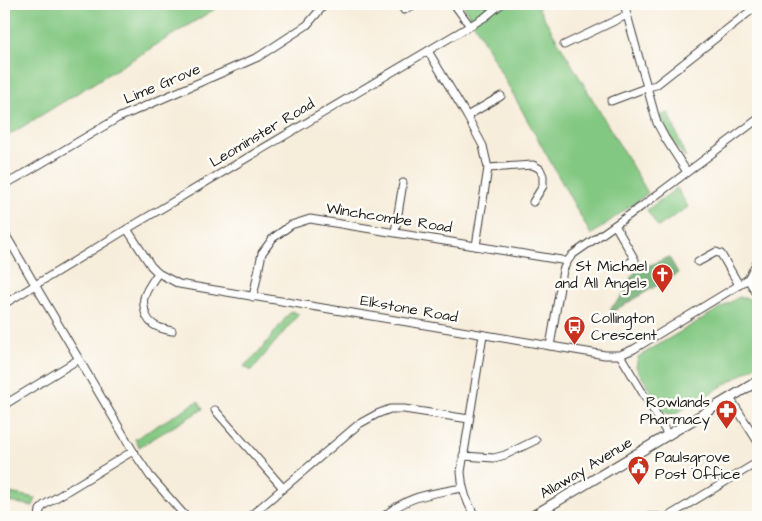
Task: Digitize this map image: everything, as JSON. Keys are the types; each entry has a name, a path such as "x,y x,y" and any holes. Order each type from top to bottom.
{"street":[{"name":"Lime Grove","path":"4,184 118,118 258,57 307,25 325,4"},
{"path":"400,4 404,10 415,4"},
{"path":"454,4 470,26"},
{"name":"Leominster Road","path":"4,304 485,17 502,4"},
{"path":"626,5 627,15 657,123 664,138 687,172"},
{"path":"611,100 656,86 758,5"},
{"path":"564,45 627,15"},
{"path":"428,51 483,146 488,168 476,246"},
{"path":"467,116 501,96"},
{"path":"550,346 563,270 572,255 642,206 758,119"},
{"path":"488,168 533,165 540,169 543,176 543,186 533,202"},
{"path":"395,232 403,183"},
{"name":"Winchcombe Road","path":"253,297 262,253 273,238 291,225 310,219 567,262"},
{"path":"615,225 635,260 625,265"},
{"name":"Elkstone Road","path":"127,229 146,260 158,273 180,284 483,336 605,355 620,355"},
{"path":"4,232 133,451 150,476 186,517"},
{"path":"698,262 716,252 721,254 739,285"},
{"path":"668,435 620,355 634,349 748,279 758,260"},
{"path":"158,273 144,299 145,312 150,322 158,328 172,331"},
{"path":"748,279 758,296"},
{"path":"476,517 466,500 462,488 461,472 483,336"},
{"path":"4,405 80,359"},
{"name":"Allaway Avenue","path":"531,517 758,381"},
{"path":"730,398 758,442"},
{"path":"249,517 359,424 377,414 390,409 404,409 469,419"},
{"path":"215,410 283,488"},
{"path":"463,456 494,458 505,456 536,440"},
{"path":"38,517 44,505 133,451"},
{"path":"667,517 758,462"},
{"path":"384,517 393,509 419,496 462,488"},
{"path":"631,517 659,517"}],"green space":[{"path":"4,4 223,4 4,138"},
{"path":"463,4 536,4 648,193 591,235"},
{"path":"669,113 686,158 674,144 663,121 661,115"},
{"path":"677,188 688,207 658,227 647,210"},
{"path":"669,257 678,273 612,312 610,309 624,294 632,275 638,270"},
{"path":"739,297 750,299 758,312 758,365 673,415 663,412 636,367 638,357"},
{"path":"291,311 299,314 251,371 244,366 260,351"},
{"path":"198,401 203,409 139,447 135,439"},
{"path":"4,492 36,498 33,506 4,501"}],"place":[{"name":"St Michael and All Angels","path":"663,294"},
{"name":"Collington Crescent","path":"575,346"},
{"name":"Rowlands Pharmacy","path":"726,430"},
{"name":"Paulsgrove Post Office","path":"639,485"}]}
